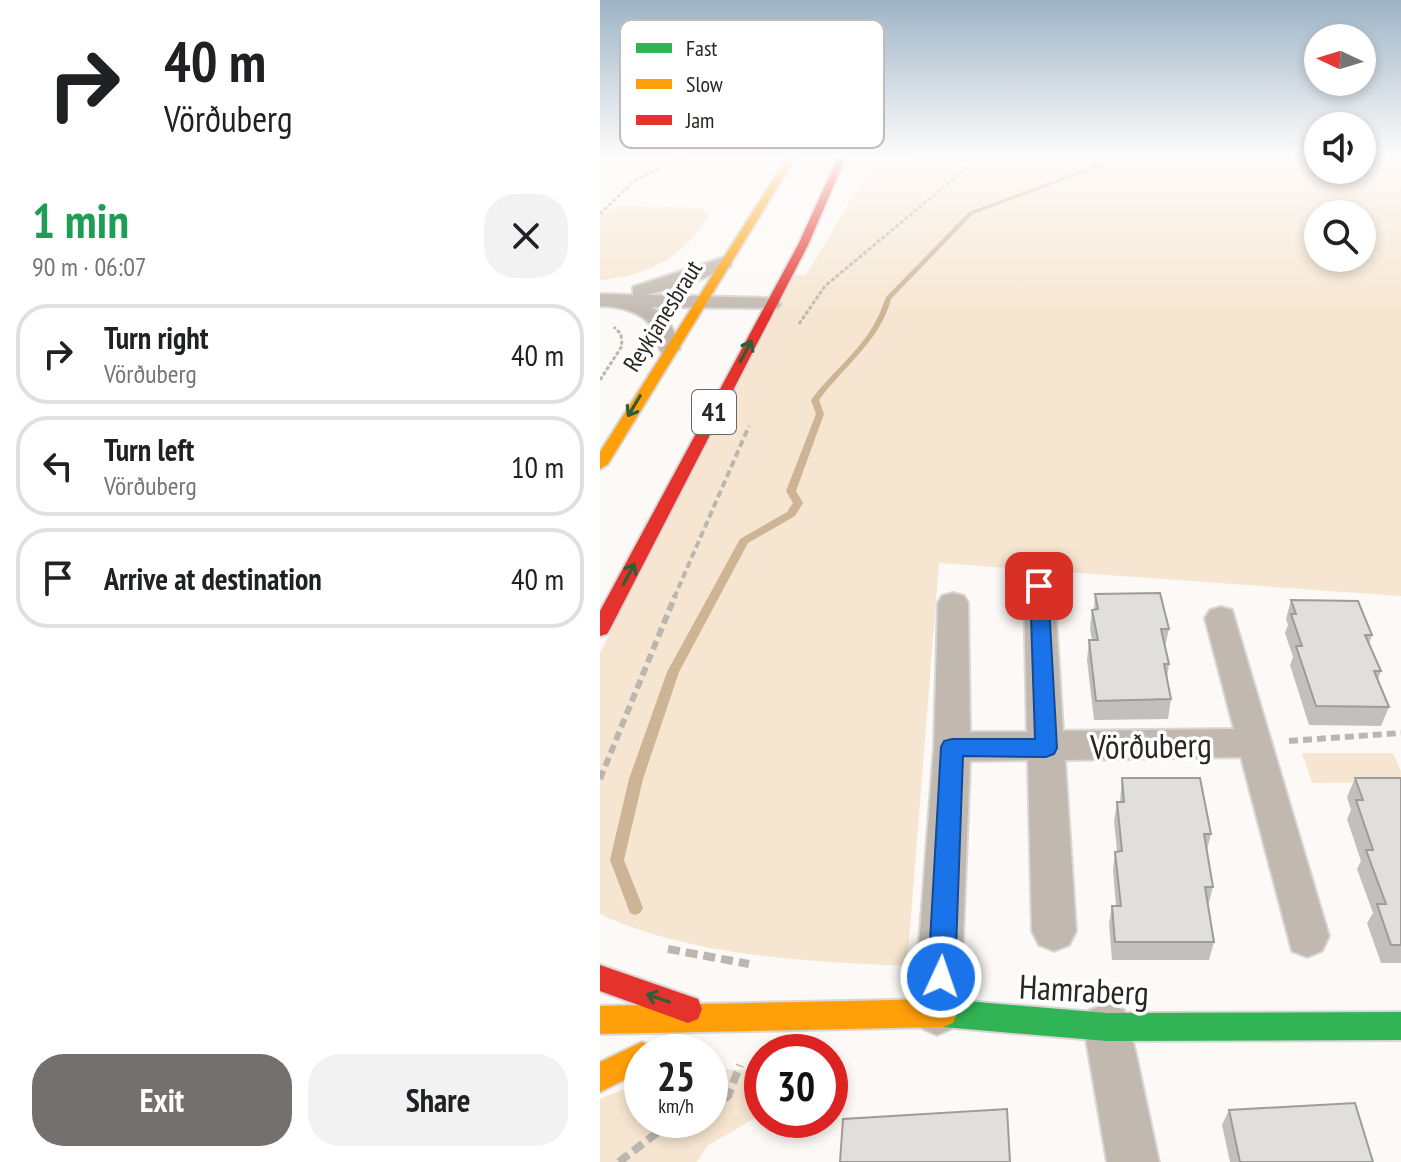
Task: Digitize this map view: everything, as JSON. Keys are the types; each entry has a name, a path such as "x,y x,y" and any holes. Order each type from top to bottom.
{"main road":[{"name":"Reykjanesbraut","path":"600,464 759,209"},
{"name":"41","path":"600,629 820,209"},
{"path":"600,978 716,1018"},
{"name":"Hamraberg","path":"716,1018 937,1012 1107,1027 1401,1026"},
{"path":"600,1020 716,1018"},
{"path":"685,1034 716,1018"},
{"path":"600,1077 624,1065"}],"street":[{"path":"607,299 671,283 725,262"},
{"path":"607,299 771,304"},
{"path":"607,299 655,316 663,325 669,349"},
{"path":"1039,586 1054,931"},
{"path":"937,1012 952,747 953,603"},
{"name":"Vörðuberg","path":"1221,618 1307,936"},
{"name":"Vörðuberg","path":"952,747 1256,743"},
{"path":"1107,1027 1133,1162"}],"path":[{"path":"796,328 825,286 917,209"},
{"path":"600,380 622,346 621,334 608,324"},
{"path":"600,779 704,524 755,413"},
{"path":"1256,743 1401,733"},
{"path":"658,947 764,967"},
{"path":"728,1096 740,1065"},
{"path":"619,1162 650,1138"}],"shaded area":[{"path":"611,209 704,209 709,216 688,243 663,262 634,274 600,280 600,215"},
{"path":"845,209 1304,209 1304,272 1376,272 1376,209 1401,209 1401,596 939,563 907,966 791,959 714,949 639,930 600,913 600,653 795,275 806,275"},
{"path":"1302,753 1393,753 1401,771 1401,782 1312,783"},
{"path":"744,1069 744,1124 728,1134 728,1070"},
{"path":"624,1089 624,1138 721,1138 707,1146 697,1162 600,1162 600,1099"}],"building":[{"path":"1160,593 1169,629 1161,629 1169,664 1164,664 1171,699 1096,701 1089,640 1098,640 1092,610 1098,609 1095,594"},
{"path":"1291,600 1358,601 1372,635 1365,635 1381,671 1374,671 1389,707 1316,706 1296,646 1302,646 1291,614 1296,614"},
{"path":"1122,778 1200,778 1211,834 1204,834 1213,887 1205,887 1214,942 1115,942 1112,906 1121,906 1115,852 1122,851 1117,802 1124,802"},
{"path":"1355,778 1401,778 1401,945 1391,945 1377,904 1386,904 1366,850 1373,850 1356,800 1363,800"},
{"path":"1355,1103 1373,1162 1240,1162 1229,1110"},
{"path":"1007,1109 1010,1162 840,1162 842,1138 848,1138 848,1119"}],"waterway":[{"path":"635,908 617,860 636,779 673,672 744,541 791,514 798,503 791,491 820,414 815,400 868,340 884,313 888,298 971,213 981,209"}],"traffic: fast":[{"path":"943,1013 1107,1027 1401,1026"}],"traffic: slow":[{"path":"600,464 759,209"},
{"path":"600,1020 943,1013"},
{"path":"600,1077 624,1065"}],"traffic: jam":[{"path":"600,629 803,245 819,209"},
{"path":"600,978 688,1009"}],"route":[{"path":"941,977 952,747 1046,748 1039,586"}]}
